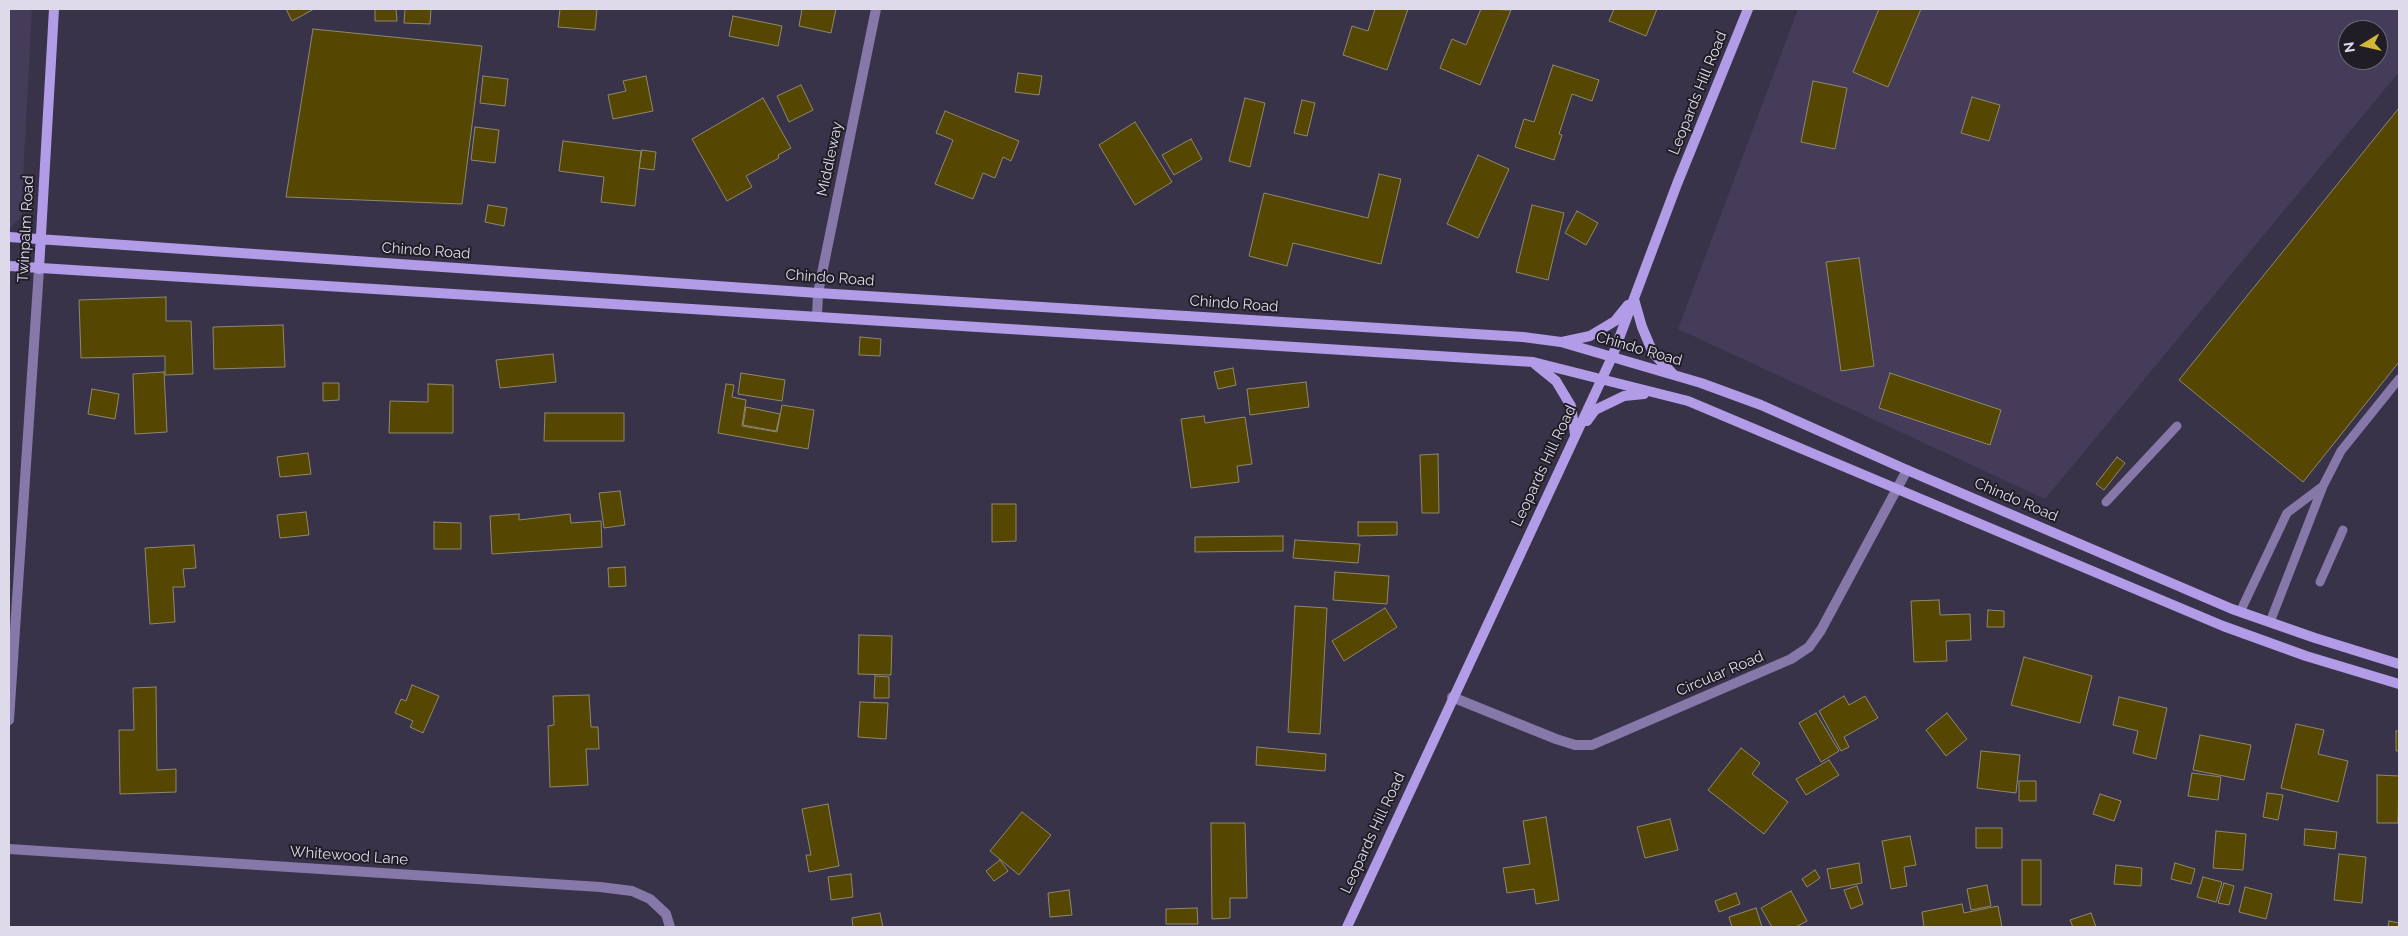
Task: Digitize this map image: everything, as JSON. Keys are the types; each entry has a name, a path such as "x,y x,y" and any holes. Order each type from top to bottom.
{"main road":[{"name":"Twinpalm Road","path":"39,270 54,9"},
{"name":"Leopards Hill Road","path":"1347,927 1452,697 1612,357 1748,9"},
{"name":"Chindo Road","path":"9,237 41,241 818,293 1523,337 1561,342 1674,375 1761,405 1907,470 2240,612 2399,664"},
{"path":"9,266 39,270 817,316 1533,362 1601,381 1688,400 2223,626 2306,656 2399,684"},
{"path":"1561,342 1590,336 1607,326 1615,321 1634,299"},
{"path":"1634,299 1642,327 1654,353 1674,375"},
{"path":"1533,362 1556,381 1571,406 1575,435"},
{"path":"1575,435 1595,410 1624,396 1657,394"}],"street":[{"name":"Middleway","path":"817,316 818,293 876,9"},
{"name":"Twinpalm Road","path":"9,720 39,270"},
{"name":"Circular Road","path":"1452,697 1556,739 1574,745 1592,745 1773,668 1809,647 1821,630 1907,470"},
{"name":"Whitewood Lane","path":"9,849 600,887 632,891 650,899 666,914 670,927"}],"lane":[{"path":"2270,622 2323,486 2341,451 2399,379"},
{"path":"2106,502 2177,426"},
{"path":"2240,612 2287,513 2323,486"},
{"path":"2320,582 2342,530"}],"shaded area":[{"path":"9,9 32,9 21,217 9,229"},
{"path":"1798,9 2399,9 2399,72 2045,499 1678,329"}],"building":[{"path":"286,9 314,9 292,21"},
{"path":"375,9 396,9 397,21 375,21"},
{"path":"405,9 431,9 430,24 404,23"},
{"path":"560,9 597,9 595,30 558,27"},
{"path":"802,9 836,9 831,33 799,26"},
{"path":"1375,9 1408,9 1387,70 1343,55 1352,26 1368,31"},
{"path":"1481,9 1511,10 1480,85 1440,68 1452,39 1466,45"},
{"path":"1614,9 1657,9 1646,36 1609,21"},
{"path":"1879,9 1921,9 1888,87 1853,72"},
{"path":"733,16 782,26 778,46 729,36"},
{"path":"313,29 482,46 462,204 286,197"},
{"path":"1553,65 1599,80 1592,101 1572,94 1559,134 1562,135 1554,160 1515,147 1524,119 1534,122"},
{"path":"1018,73 1042,76 1039,95 1015,92"},
{"path":"483,76 508,79 505,106 480,103"},
{"path":"646,76 653,111 613,119 608,95 626,91 623,81"},
{"path":"1813,81 1847,88 1835,149 1801,142"},
{"path":"801,85 813,110 789,122 777,96"},
{"path":"1972,97 2000,105 1989,141 1961,133"},
{"path":"763,98 791,148 778,155 779,158 746,176 752,187 727,201 692,139"},
{"path":"1245,98 1265,103 1250,167 1229,161"},
{"path":"1302,100 1315,103 1307,136 1294,133"},
{"path":"2399,108 2399,362 2303,482 2179,380"},
{"path":"945,111 1019,141 1011,161 1003,157 995,178 983,173 973,199 935,184 953,140 936,133"},
{"path":"1135,122 1172,182 1135,205 1099,145"},
{"path":"475,127 499,130 495,163 471,160"},
{"path":"1191,139 1202,159 1174,175 1162,155"},
{"path":"563,141 641,151 635,206 601,202 604,177 559,171"},
{"path":"642,150 656,152 654,170 639,168"},
{"path":"1478,155 1509,169 1478,238 1447,224"},
{"path":"1379,174 1401,179 1381,264 1293,243 1287,266 1249,256 1264,193 1368,218"},
{"path":"488,205 507,208 504,226 485,222"},
{"path":"1532,205 1564,213 1548,280 1516,272"},
{"path":"1577,211 1598,223 1586,245 1565,233"},
{"path":"1859,258 1874,366 1841,371 1826,262"},
{"path":"166,297 166,321 191,321 193,374 165,375 165,356 81,358 79,300"},
{"path":"283,325 285,367 214,369 213,327"},
{"path":"860,337 881,339 880,356 859,355"},
{"path":"553,354 556,382 500,388 496,360"},
{"path":"1233,368 1236,385 1218,389 1214,372"},
{"path":"164,372 167,432 135,434 133,374"},
{"path":"741,373 785,380 782,401 738,394"},
{"path":"1890,373 2001,410 1990,445 1879,408"},
{"path":"1306,382 1309,407 1250,415 1247,389"},
{"path":"323,383 339,383 339,400 323,401"},
{"path":"428,384 453,385 453,433 389,433 390,401 428,402"},
{"path":"726,384 734,385 732,397 746,400 742,426 777,432 782,405 814,410 808,449 718,433"},
{"path":"92,389 119,394 115,419 88,414"},
{"path":"746,407 780,414 776,431 743,425"},
{"path":"545,413 624,413 624,441 544,441"},
{"path":"1204,416 1205,423 1245,417 1252,464 1237,466 1239,482 1191,488 1181,419"},
{"path":"308,453 311,474 280,477 277,457"},
{"path":"1438,454 1439,513 1422,513 1420,455"},
{"path":"2117,457 2125,463 2104,490 2096,484"},
{"path":"620,491 625,525 604,528 599,493"},
{"path":"992,504 1016,504 1016,541 992,542"},
{"path":"306,512 309,535 280,538 277,515"},
{"path":"519,514 519,520 570,514 571,523 601,521 602,547 492,554 490,516"},
{"path":"434,522 461,523 461,549 434,549"},
{"path":"1358,522 1397,522 1397,535 1358,536"},
{"path":"1283,536 1283,551 1195,552 1195,537"},
{"path":"1295,540 1360,544 1358,563 1293,558"},
{"path":"194,545 196,568 183,569 185,587 173,587 175,622 150,624 145,548"},
{"path":"625,567 626,586 609,587 608,568"},
{"path":"1335,572 1389,576 1387,604 1333,600"},
{"path":"1939,600 1940,615 1970,614 1971,640 1946,641 1947,661 1914,662 1911,601"},
{"path":"1295,606 1327,608 1320,734 1288,732"},
{"path":"1385,608 1397,627 1344,661 1332,641"},
{"path":"1988,610 2004,611 2004,627 1987,627"},
{"path":"859,635 892,636 891,675 858,674"},
{"path":"2024,657 2092,676 2080,723 2011,705"},
{"path":"875,676 889,677 889,698 874,698"},
{"path":"412,685 439,696 423,733 410,727 413,721 395,713 401,699 406,701"},
{"path":"156,687 157,770 176,769 176,792 120,794 119,730 134,730 133,688"},
{"path":"589,695 591,727 598,727 599,749 586,749 588,785 550,787 548,726 554,725 553,696"},
{"path":"1844,696 1849,705 1865,696 1878,718 1844,737 1849,747 1841,751 1819,711"},
{"path":"2119,697 2167,708 2156,759 2133,753 2138,731 2113,725"},
{"path":"860,702 888,703 886,739 858,737"},
{"path":"1816,713 1839,751 1821,762 1799,723"},
{"path":"1947,713 1967,739 1946,756 1926,730"},
{"path":"2296,724 2324,730 2318,754 2348,761 2338,802 2281,788"},
{"path":"2396,731 2399,731 2399,751 2396,751"},
{"path":"2200,735 2251,745 2244,780 2193,770"},
{"path":"1257,747 1326,754 1325,771 1256,765"},
{"path":"1741,748 1760,763 1752,774 1788,802 1764,834 1708,790"},
{"path":"1981,751 2020,755 2016,793 1977,788"},
{"path":"1829,760 1839,775 1806,795 1796,779"},
{"path":"2192,773 2221,777 2218,800 2188,796"},
{"path":"2377,775 2399,776 2398,823 2377,823"},
{"path":"2019,781 2036,781 2036,801 2019,801"},
{"path":"2267,793 2283,795 2278,820 2263,817"},
{"path":"2100,794 2121,801 2114,821 2093,814"},
{"path":"828,804 839,866 809,872 806,855 811,855 802,809"},
{"path":"1022,812 1051,835 1019,875 990,851"},
{"path":"1546,817 1559,900 1536,904 1534,889 1507,893 1503,868 1530,864 1523,821"},
{"path":"1670,819 1678,850 1645,858 1637,827"},
{"path":"1211,823 1245,823 1247,898 1230,898 1230,918 1212,919"},
{"path":"1976,828 2002,828 2002,848 1976,848"},
{"path":"2305,829 2337,832 2335,849 2304,845"},
{"path":"2216,831 2246,834 2243,870 2213,868"},
{"path":"1910,836 1916,865 1904,867 1907,886 1891,889 1882,841"},
{"path":"2339,854 2366,857 2362,903 2334,900"},
{"path":"1000,860 1008,871 994,881 986,871"},
{"path":"2022,860 2041,860 2041,905 2022,905"},
{"path":"1859,863 1862,883 1831,889 1827,869"},
{"path":"2175,863 2195,869 2191,884 2171,879"},
{"path":"2116,865 2142,868 2141,886 2114,884"},
{"path":"1815,870 1820,878 1807,887 1802,879"},
{"path":"851,874 853,897 831,900 828,877"},
{"path":"2203,877 2222,882 2216,902 2197,897"},
{"path":"2224,883 2234,886 2229,905 2218,903"},
{"path":"1987,885 1991,906 1971,910 1967,889"},
{"path":"1857,886 1863,904 1851,909 1844,890"},
{"path":"2245,887 2272,894 2266,919 2239,912"},
{"path":"1069,890 1072,915 1050,917 1048,893"},
{"path":"1791,891 1807,921 1796,927 1772,927 1761,908"},
{"path":"1736,893 1740,904 1719,912 1715,901"},
{"path":"1962,904 1964,913 1998,906 2002,927 1924,927 1922,912"},
{"path":"1197,908 1198,924 1166,924 1166,909"},
{"path":"1756,908 1762,927 1732,927 1729,917"},
{"path":"880,913 883,927 853,927 852,918"},
{"path":"2091,913 2096,927 2073,927 2070,920"},
{"path":"2389,921 2399,923 2399,927 2388,927"}]}
